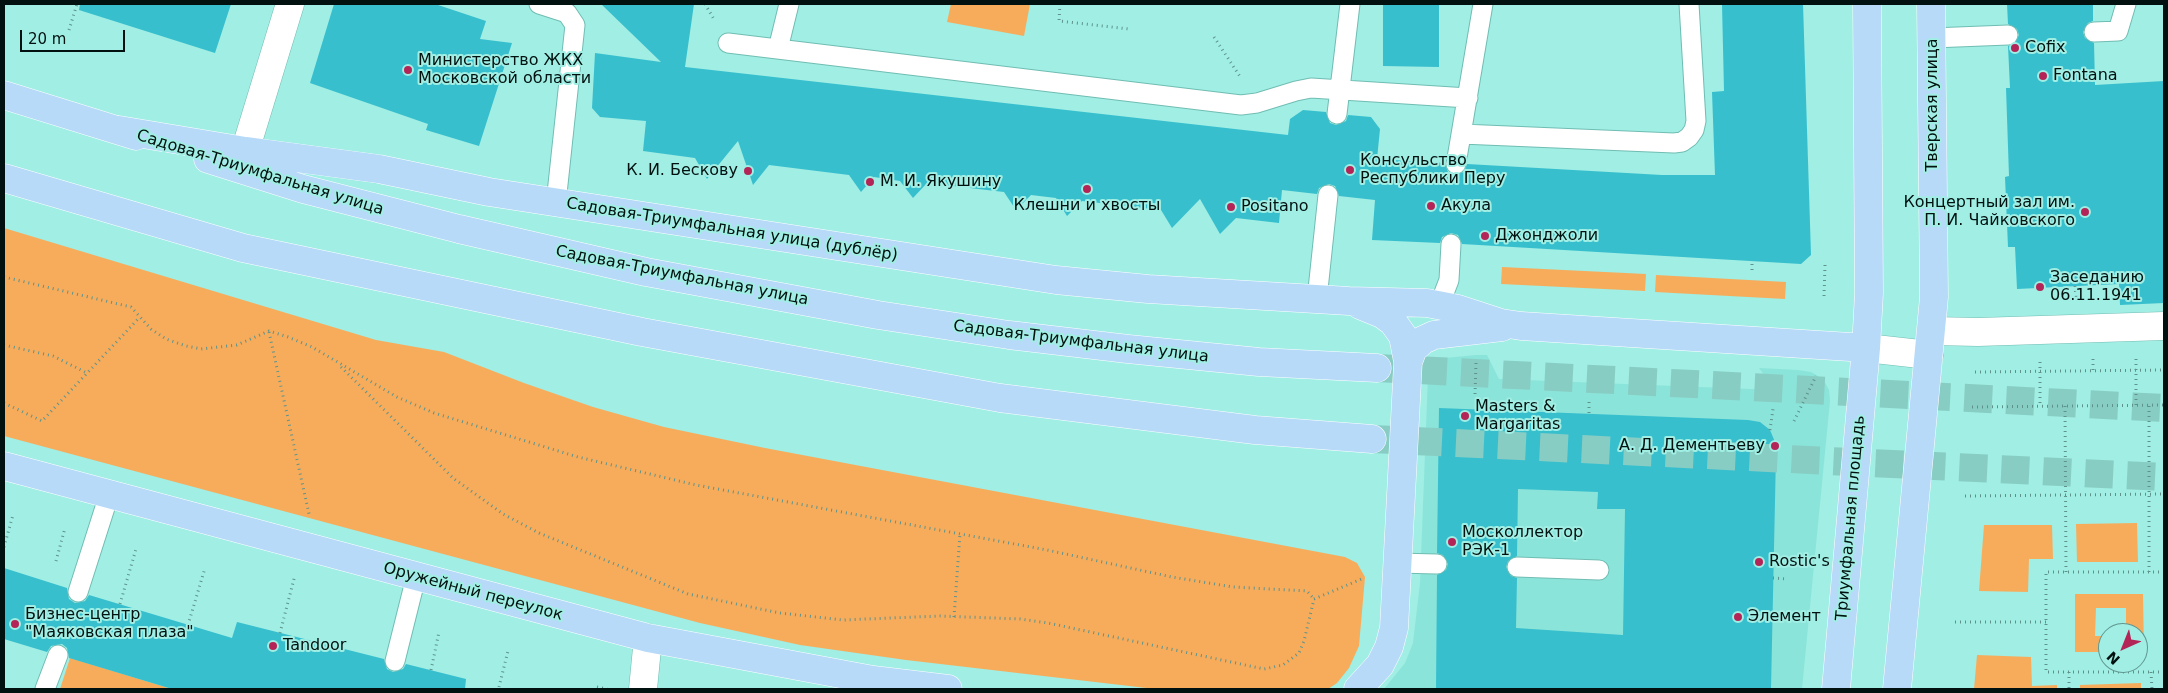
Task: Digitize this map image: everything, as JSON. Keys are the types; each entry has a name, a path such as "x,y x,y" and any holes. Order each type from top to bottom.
{"main road":[{"path":"1349,302 1427,303 1458,309 1501,323 1521,326 1866,348 1869,293 1867,4"},
{"name":"Тверская улица","path":"1930,343 1934,297 1931,4"},
{"name":"Садовая-Триумфальная улица","path":"4,96 119,130 304,190 459,229 646,272 878,315 1009,335 1259,362 1378,368"},
{"name":"Садовая-Триумфальная улица (дублёр)","path":"119,130 245,151 379,169 490,192 556,203 1056,280 1148,289 1349,302"},
{"path":"4,178 243,248 652,334 858,373 1010,399 1254,430 1372,439"},
{"path":"1349,302 1382,314 1393,322 1403,336 1408,362 1394,628 1389,646 1380,665 1358,689"},
{"path":"1408,362 1413,349 1423,340 1434,335 1521,326"},
{"path":"1897,689 1930,343"},
{"name":"Триумфальная площадь","path":"1836,689 1866,348"},
{"name":"Оружейный переулок","path":"4,466 648,638 873,680 948,689"}],"street":[{"path":"245,151 290,4"},
{"path":"1866,348 1930,343 2039,330 2164,326"},
{"path":"643,689 648,638"}],"lane":[{"path":"778,49 789,4"},
{"path":"1337,114 1350,4"},
{"path":"1456,164 1483,4"},
{"path":"1461,134 1682,142 1694,130 1696,121 1689,4"},
{"path":"2094,32 2118,31 2126,4"},
{"path":"550,5 567,13 575,25 556,203"},
{"path":"1932,38 2008,35"},
{"path":"728,43 1235,105 1257,103 1306,88 1468,98"},
{"path":"1317,299 1328,195"},
{"path":"1439,306 1449,280 1451,244"},
{"path":"78,592 109,495"},
{"path":"1397,563 1437,564"},
{"path":"1517,567 1600,570"},
{"path":"395,661 416,576"},
{"path":"44,689 58,655"}],"path":[{"path":"69,30 77,4"},
{"path":"1060,4 1059,21 1129,29"},
{"path":"1214,36 1257,103"},
{"path":"1752,261 1752,270"},
{"path":"1824,296 1825,265"},
{"path":"4,277 131,307 151,329 166,339 201,349 237,345 269,331 300,341 391,394 434,413 578,457 696,485 960,534 1205,583 1307,591 1314,599"},
{"path":"4,403 42,421 139,318"},
{"path":"2135,327 2136,406"},
{"path":"2039,330 2040,407"},
{"path":"269,331 310,518"},
{"path":"4,345 53,356 87,373"},
{"path":"1475,394 1476,355"},
{"path":"337,363 436,462 486,503 539,533 688,594 780,613 816,618 870,620 954,616 1020,619 1048,623 1264,669 1283,665 1299,653 1314,599"},
{"path":"1975,372 2164,370"},
{"path":"1794,421 1816,375"},
{"path":"1589,402 1589,413"},
{"path":"1972,407 2164,405"},
{"path":"2065,406 2066,572"},
{"path":"2149,406 2149,572"},
{"path":"1770,430 1773,409"},
{"path":"1965,496 2164,494"},
{"path":"4,547 13,515"},
{"path":"55,565 65,528"},
{"path":"954,616 960,534"},
{"path":"120,604 136,549"},
{"path":"188,625 205,568"},
{"path":"280,633 296,570"},
{"path":"2164,572 2046,572 2046,672 2164,672"},
{"path":"1314,599 1365,577"},
{"path":"1773,578 1788,579"},
{"path":"1955,622 2046,622"},
{"path":"430,670 439,632"},
{"path":"499,687 508,651"},
{"path":"2069,672 2069,689"},
{"path":"2151,672 2152,689"},
{"path":"596,687 607,689"}],"shaded area":[{"path":"951,4 1030,4 1024,36 947,22"},
{"path":"4,228 376,340 444,352 593,407 664,427 765,448 1345,557 1357,563 1365,577 1359,646 1349,668 1337,683 1328,689 1155,689 906,660 800,645 700,623 4,436"},
{"path":"1502,267 1646,274 1645,291 1501,284"},
{"path":"1656,275 1786,282 1785,299 1655,292"},
{"path":"1487,355 1499,379 1775,390 1759,368 1811,372 1823,379 1829,390 1830,401 1802,689 1384,689 1405,663 1413,643 1420,583 1428,376 1432,368 1445,358"},
{"path":"2137,523 2138,562 2077,562 2076,524"},
{"path":"1984,525 2052,525 2053,559 2029,559 2028,592 1979,591"},
{"path":"2075,594 2143,594 2144,623 2126,623 2126,608 2096,608 2095,636 2098,636 2098,652 2075,652"},
{"path":"1977,655 2031,657 2032,686 2057,685 2057,689 1974,689"},
{"path":"70,658 172,689 60,689"},
{"path":"2141,683 2141,689 2080,689 2080,685"}],"building":[{"path":"80,4 231,4 215,53 79,10"},
{"path":"334,4 435,4 486,21 480,39 512,43 479,146 426,130 428,124 310,83"},
{"path":"601,4 694,4 685,67 1288,135 1290,119 1303,110 1326,112 1330,123 1336,125 1346,121 1348,115 1371,117 1380,129 1377,159 1445,163 1448,172 1454,175 1464,172 1467,164 1662,175 1715,175 1712,92 1724,91 1722,4 1803,4 1811,255 1801,264 1462,244 1458,235 1451,233 1442,237 1440,243 1372,240 1375,200 1339,196 1335,186 1329,184 1319,188 1317,194 1282,190 1279,223 1236,218 1220,234 1200,199 1172,228 1161,210 1082,201 1067,216 1056,198 1031,195 1016,210 1004,192 927,183 913,198 900,181 874,177 861,192 849,175 769,165 753,185 738,141 707,179 695,158 643,151 646,121 600,117 592,108 595,53 661,62"},
{"path":"1383,4 1439,4 1439,67 1383,66"},
{"name":"Концертный зал им. П. И. Чайковского","path":"2007,4 2093,4 2093,21 2088,23 2083,32 2085,38 2094,43 2095,85 2164,81 2164,303 2120,305 2119,284 2017,289 2015,247 2008,247 2005,177 2009,176 2006,88 2010,88 2008,46 2014,44 2019,35 2017,29 2008,24"},
{"path":"1439,408 1760,422 1770,430 1775,442 1776,454 1771,689 1436,689 1437,575 1446,570 1448,564 1443,555 1437,553","holes":["1518,489 1598,492 1597,509 1625,509 1623,635 1516,628 1517,578 1511,576 1506,567 1508,561 1517,556"]},
{"path":"4,568 67,588 69,599 75,603 85,601 89,595 232,638 237,622 384,659 387,669 393,672 403,669 406,664 466,679 465,689 172,689 69,658 67,648 62,644 51,646 47,652 4,639"}],"tunnel":[{"path":"1377,368 2164,408"},
{"path":"1372,439 2164,477"}],"place":[{"name":"Cofix","path":"2015,48"},
{"name":"Министерство ЖКХ Московской области","path":"408,70"},
{"name":"Fontana","path":"2043,76"},
{"name":"Консульство Республики Перу","path":"1350,170"},
{"name":"К. И. Бескову","path":"748,171"},
{"name":"М. И. Якушину","path":"870,182"},
{"name":"Клешни и хвосты","path":"1087,189"},
{"name":"Акула","path":"1431,206"},
{"name":"Positano","path":"1231,207"},
{"name":"Концертный зал им. П. И. Чайковского","path":"2085,212"},
{"name":"Джонджоли","path":"1485,236"},
{"name":"Заседанию 06.11.1941","path":"2040,287"},
{"name":"Masters & Margaritas","path":"1465,416"},
{"name":"А. Д. Дементьеву","path":"1775,446"},
{"name":"Москоллектор РЭК-1","path":"1452,542"},
{"name":"Rostic's","path":"1759,562"},
{"name":"Элемент","path":"1738,617"},
{"name":"Бизнес-центр \"Маяковская плаза\"","path":"15,624"},
{"name":"Tandoor","path":"273,646"}]}
